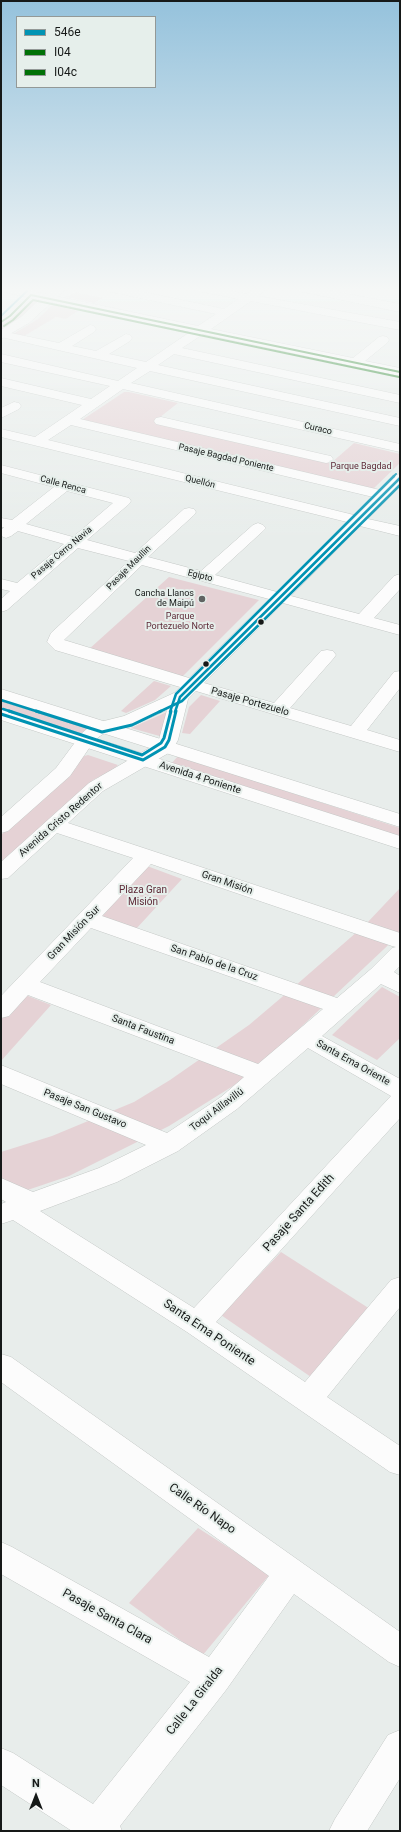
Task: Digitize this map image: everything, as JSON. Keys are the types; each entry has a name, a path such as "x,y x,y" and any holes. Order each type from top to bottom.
{"street":[{"name":"Curaco","path":"74,374 400,448"},
{"path":"38,442 136,374"},
{"path":"186,374 400,422"},
{"path":"289,374 400,398"},
{"path":"1,382 94,404"},
{"path":"1,414 14,406"},
{"path":"252,433 270,418"},
{"name":"Pasaje Bagdad Poniente","path":"69,420 382,495"},
{"path":"161,421 252,433 326,459"},
{"name":"Quellón","path":"1,433 400,531"},
{"name":"Calle Renca","path":"1,469 124,501"},
{"path":"1,804 7,821 63,772 85,741 94,732 102,727 130,720 186,691 400,478"},
{"path":"1,537 7,524 65,485"},
{"name":"Pasaje Cerro Navia","path":"1,607 20,589 124,501"},
{"name":"Pasaje Maullin","path":"55,642 57,637 189,512"},
{"name":"Egipto","path":"7,524 400,630"},
{"path":"204,577 258,528"},
{"path":"363,620 400,579"},
{"path":"1,584 20,589"},
{"name":"Pasaje Portezuelo","path":"55,642 61,646 186,691 278,710 400,746"},
{"path":"278,710 327,655"},
{"path":"354,733 400,676"},
{"path":"165,747 169,740 172,723 186,691"},
{"name":"Avenida 4 Poniente","path":"1,695 400,821"},
{"name":"Avenida 4 Poniente","path":"1,714 400,843"},
{"name":"Avenida Cristo Redentor","path":"1,873 96,788 165,747"},
{"name":"Gran Misión","path":"54,825 400,941"},
{"name":"Gran Misión Sur","path":"1,1010 147,856"},
{"name":"San Pablo de la Cruz","path":"88,919 340,1007"},
{"name":"Toqui Aillavillú","path":"13,1203 108,1175 169,1144 211,1116 262,1075 379,974 400,953"},
{"path":"379,974 400,985"},
{"name":"Santa Faustina","path":"25,985 262,1075"},
{"name":"Santa Ema Oriente","path":"306,1037 400,1090"},
{"name":"Pasaje San Gustavo","path":"1,1074 169,1144"},
{"name":"Pasaje Santa Edith","path":"197,1324 400,1102"},
{"name":"Santa Ema Poniente","path":"13,1203 197,1324 400,1462"},
{"path":"307,1400 400,1288"},
{"name":"Calle Río Napo","path":"5,1373 291,1572 400,1651"},
{"name":"Pasaje Santa Clara","path":"1,1556 30,1574 214,1678"},
{"name":"Calle La Giralda","path":"100,1829 214,1678 291,1572"},
{"path":"347,1831 400,1747"},
{"path":"1,1766 100,1829"}],"green space":[{"name":"Parque Bagdad","path":"124,392 178,403 154,422 331,463 354,443 400,454 400,463 373,489 82,420"},
{"name":"Parque Portezuelo Norte","path":"169,577 259,600 182,677 88,650"},
{"path":"154,681 171,686 155,700 126,713 121,711"},
{"path":"201,695 220,701 190,734 182,733 189,707"},
{"path":"1,700 92,729 84,736 1,710"},
{"path":"169,711 163,737 131,728"},
{"path":"88,755 118,765 113,770 93,780 1,864 1,835 76,768 81,757"},
{"path":"178,756 400,828 400,837 171,764"},
{"name":"Plaza Gran Misión","path":"147,866 182,879 136,929 100,916"},
{"path":"400,888 400,934 249,1076 169,1126 69,1176 1,1199 1,1152 52,1136 134,1102 170,1080 249,1025 366,924"},
{"path":"382,987 400,997 400,1038 377,1060 332,1035"},
{"path":"23,994 51,1005 1,1061 1,1017"},
{"path":"281,1252 370,1309 311,1377 221,1315"},
{"path":"198,1528 270,1574 202,1656 129,1603"}],"transit line":[{"name":"I04c","path":"387,374 399,377"},
{"path":"3,709 142,755 161,743 164,738 167,722 176,694 396,474"},
{"name":"546e","path":"1,714 143,760 165,747 169,740 172,723 180,697 400,478"},
{"path":"1,700 102,732 132,725 182,701 400,485"}],"place":[{"name":"Cancha Llanos de Maipú","path":"202,599"}]}
